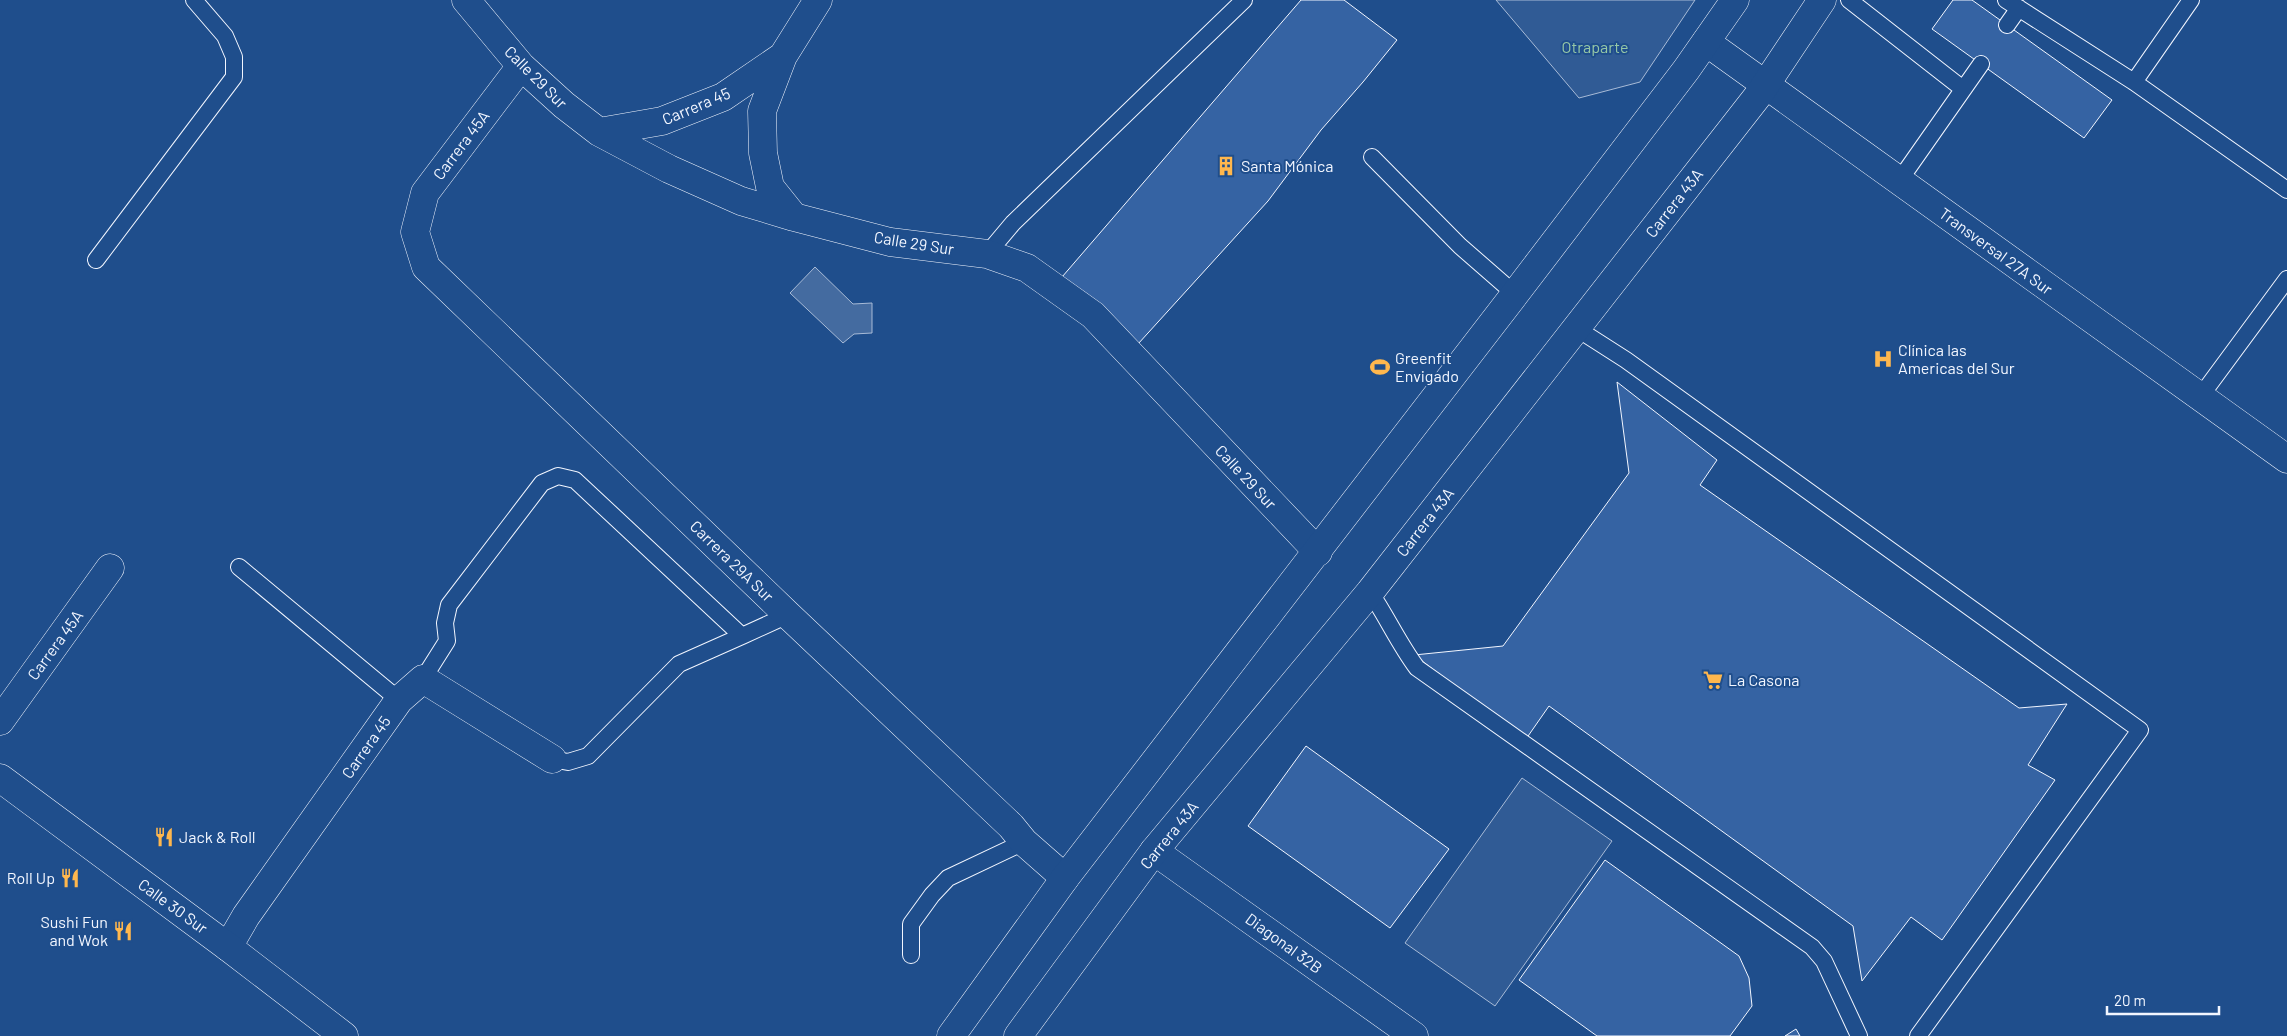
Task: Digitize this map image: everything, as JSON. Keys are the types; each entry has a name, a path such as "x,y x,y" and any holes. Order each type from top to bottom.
{"street":[{"name":"Calle 29 Sur","path":"466,0 521,66 564,105 599,132 669,169 741,201 794,217 890,242 987,254 1027,268 1093,315 1318,552"},
{"name":"Carrera 45","path":"794,217 770,187 763,153 762,112 783,56 818,0"},
{"path":"951,1036 1065,878 1515,294 1706,42 1735,0"},
{"name":"Carrera 43A","path":"1018,1036 1154,851 1370,592 1765,85 1822,0"},
{"name":"Transversal 27A Sur","path":"1706,42 2287,459"},
{"name":"Carrera 45","path":"599,132 662,121 723,97 783,56"},
{"name":"Carrera 45A","path":"415,232 425,193 521,66"},
{"name":"Carrera 29A Sur","path":"415,232 426,267 788,615 1011,826 1024,842 1065,878"},
{"name":"Carrera 45A","path":"0,721 110,568"},
{"name":"Carrera 45","path":"228,947 246,916 399,700 423,679"},
{"path":"423,679 552,759"},
{"name":"Calle 30 Sur","path":"0,778 228,947 344,1036"},
{"name":"Diagonal 32B","path":"1154,851 1414,1036"}],"lane":[{"path":"96,260 234,77 234,57 225,36 194,0"},
{"path":"987,254 1013,223 1244,0"},
{"path":"1850,0 1963,88"},
{"path":"2134,82 2190,0"},
{"path":"2007,25 2013,4 2134,82 2287,190"},
{"path":"1899,181 1981,64"},
{"path":"1372,157 1460,246 1515,294"},
{"path":"2200,397 2287,279"},
{"path":"1576,328 1626,360 2140,730 1918,1036"},
{"path":"423,679 447,641 445,623 449,605 542,482 558,476 575,480 742,636"},
{"path":"239,567 399,700"},
{"path":"1370,592 1403,649 1417,668 1812,947 1824,961 1859,1036"},
{"path":"552,759 568,762 588,756 679,664 788,615"},
{"path":"912,955 912,924 932,895 948,878 1024,842"}],"shaded area":[{"name":"Otraparte","path":"1496,0 1695,0 1640,82 1579,98"},
{"path":"815,267 853,304 872,303 872,333 854,334 843,343 790,293"},
{"path":"1522,778 1612,841 1495,1006 1405,943"}],"building":[{"name":"Santa Mónica","path":"1301,0 1344,0 1397,40 1321,130 1268,201 1138,344 1062,277"},
{"path":"1953,0 1972,0 2112,100 2084,138 1932,29"},
{"name":"La Casona","path":"1617,382 1717,460 1700,485 2019,708 2067,704 2028,765 2055,780 1942,940 1911,917 1862,981 1853,926 1549,706 1526,739 1414,655 1503,646 1629,473"},
{"path":"1306,746 1449,849 1390,928 1248,826"},
{"path":"1605,860 1739,956 1749,978 1752,1006 1730,1036 1597,1036 1519,980"},
{"path":"1796,1029 1800,1036 1785,1036"}],"place":[{"name":"Santa Mónica","path":"1226,166"},
{"name":"Clínica las Americas del Sur","path":"1883,359"},
{"name":"Greenfit Envigado","path":"1380,367"},
{"name":"La Casona","path":"1713,680"},
{"name":"Jack & Roll","path":"164,837"},
{"name":"Roll Up","path":"70,878"},
{"name":"Sushi Fun and Wok","path":"123,931"}]}
